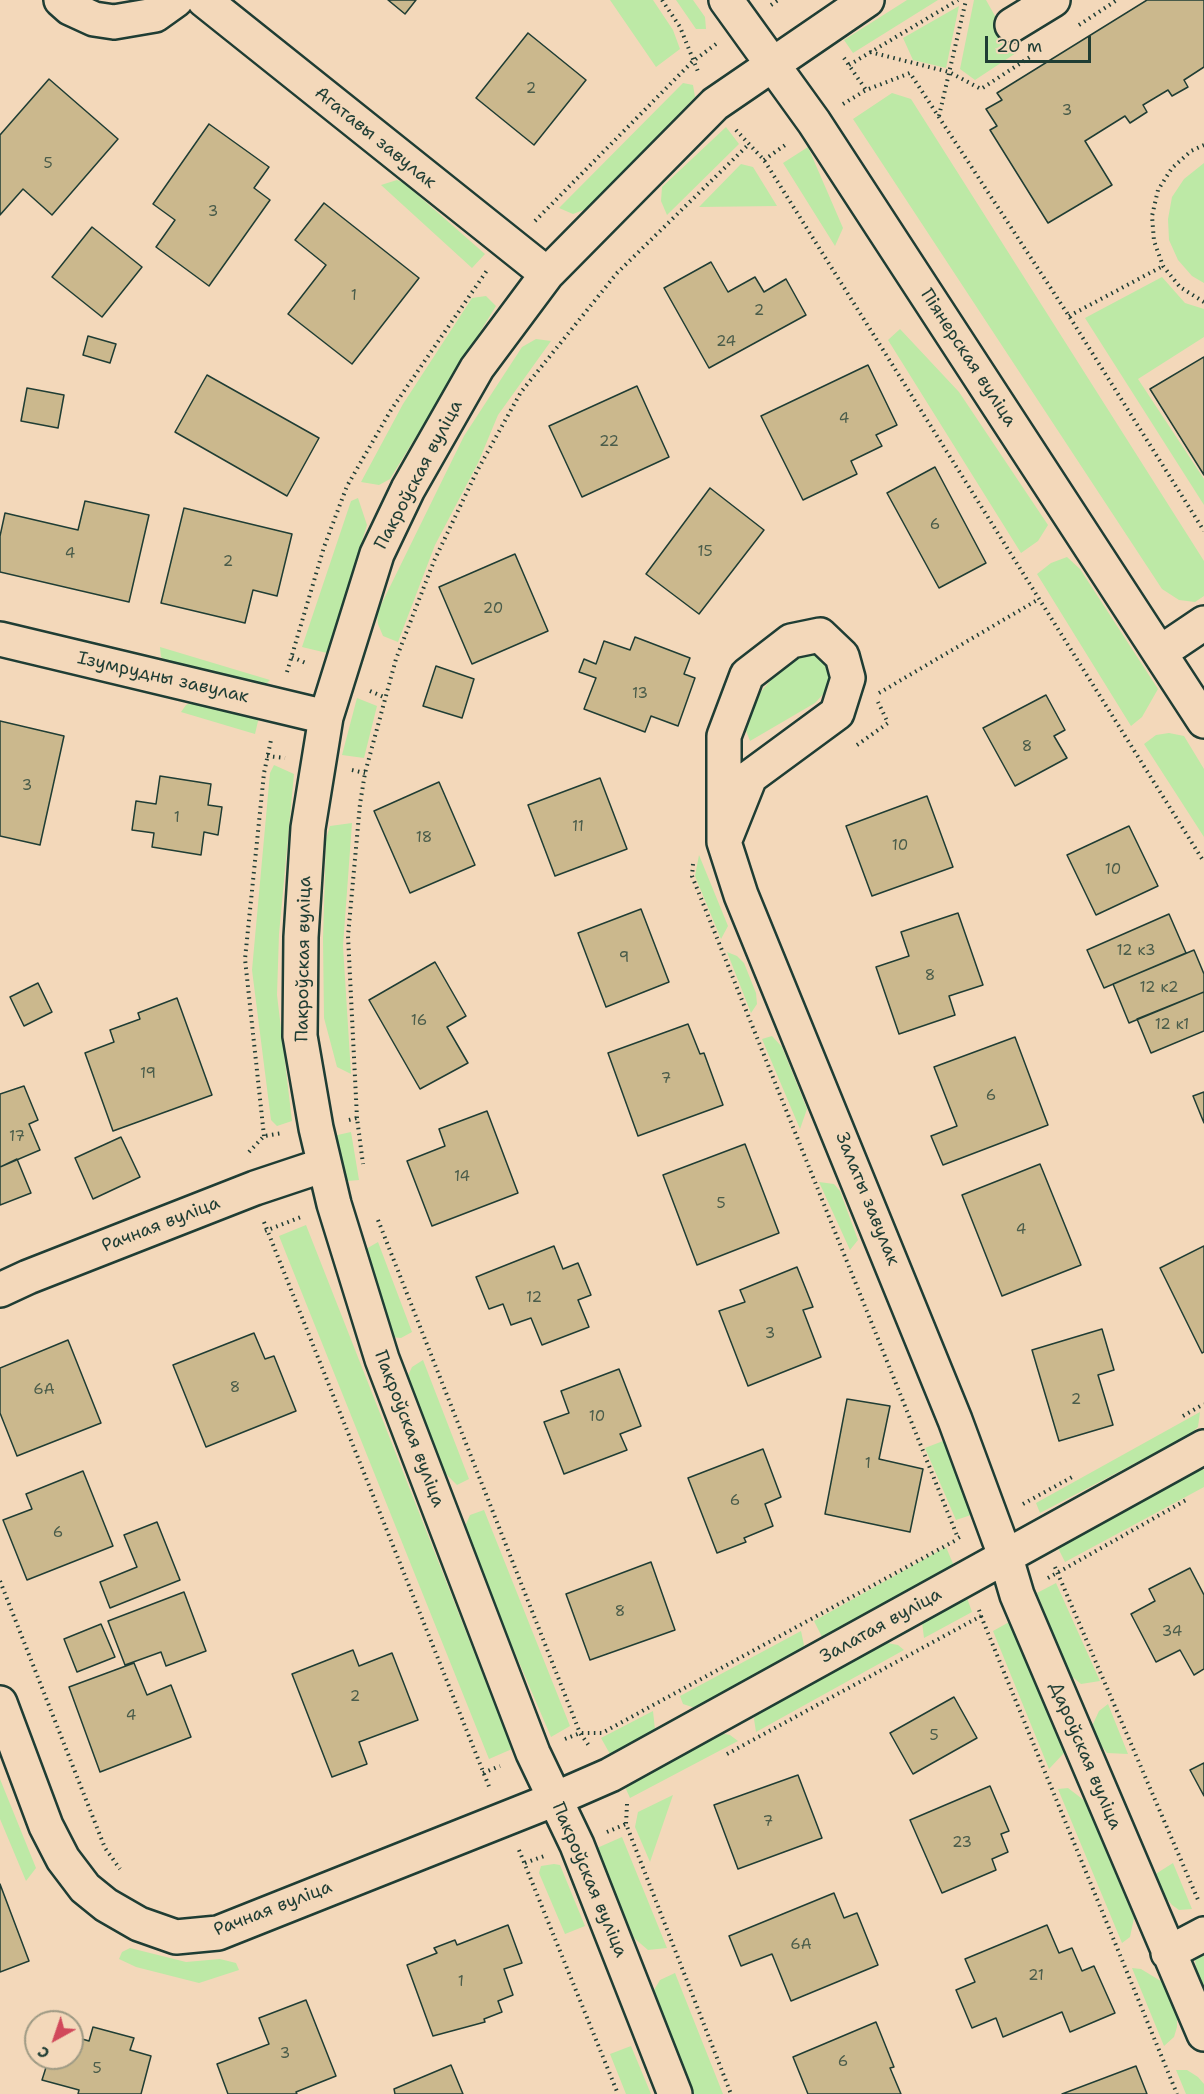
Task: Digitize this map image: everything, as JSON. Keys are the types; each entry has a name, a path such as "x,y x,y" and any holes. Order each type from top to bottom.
{"street":[{"path":"61,0 70,8 94,19 114,22 155,15 176,0"},
{"name":"Агатавы завулак","path":"204,0 547,274"},
{"name":"Піянерская вуліца","path":"726,0 814,122 1204,721"},
{"name":"Пакроўская вуліца","path":"675,2094 577,1845 533,1753 382,1359 324,1165 300,1036 301,959 308,828 326,717 377,554 408,489 477,368 547,274 715,104 824,27 867,0"},
{"path":"1012,25 1053,0"},
{"path":"1161,652 1204,623"},
{"name":"Залаты завулак","path":"724,842 750,777 837,713 848,678 842,656 820,635 791,640 747,675 724,736 724,842 741,895 904,1290 1006,1558"},
{"name":"Ізумрудны завулак","path":"0,639 326,717"},
{"name":"Рачная вуліца","path":"0,1290 244,1192 324,1165"},
{"name":"Залатая вуліца","path":"555,1799 610,1774 1204,1447"},
{"name":"Дароўская вуліца","path":"1006,1558 1017,1595 1204,2034"},
{"name":"Рачная вуліца","path":"0,1703 46,1826 63,1860 85,1888 106,1905 139,1924 176,1937 218,1933 555,1799"},
{"path":"1168,1953 1204,1934"}],"path":[{"path":"662,0 680,27 692,62 715,104 748,145 764,160 1204,862"},
{"path":"849,65 958,0"},
{"path":"939,117 966,0"},
{"path":"824,27 866,90 910,73 1069,316 1204,531"},
{"path":"357,1118 348,936 360,804 365,773 396,659 434,561 477,471 521,392 617,273 748,145"},
{"path":"1204,145 1191,151 1172,168 1158,190 1152,216 1154,241 1163,266 1180,287 1204,302"},
{"path":"1069,316 1163,266"},
{"path":"852,748 888,723 875,696"},
{"path":"1179,1418 1204,1404"},
{"path":"1017,1507 1078,1473"},
{"path":"0,1581 105,1848 123,1872"}],"green space":[{"path":"610,0 653,0 673,30 680,49 656,67"},
{"path":"676,0 693,0 705,17 706,29 696,29"},
{"path":"907,0 938,0 853,53 844,40"},
{"path":"974,0 986,0 1016,53 975,80 960,69"},
{"path":"959,6 946,68 913,60 903,38"},
{"path":"683,83 693,85 695,97 586,209 573,214 559,208"},
{"path":"892,93 911,99 1204,561 1204,596 1195,602 1179,600 1162,589 853,119"},
{"path":"726,127 739,144 667,215 661,201 662,187"},
{"path":"808,147 843,228 835,246 783,163"},
{"path":"1204,163 1204,283 1192,276 1178,260 1169,240 1168,219 1172,197 1184,179"},
{"path":"741,164 753,167 777,206 699,207"},
{"path":"397,180 404,183 485,254 472,268 381,185"},
{"path":"1162,277 1185,303 1204,309 1204,337 1138,379 1204,479 1204,505 1085,318"},
{"path":"486,296 496,306 390,479 379,485 361,482 403,404 472,298"},
{"path":"900,329 959,392 1048,525 1038,541 1021,553 888,340"},
{"path":"536,339 551,341 498,415 478,463 435,545 398,642 383,636 378,624 377,613 464,436 522,347"},
{"path":"358,498 367,525 327,653 302,647 351,501"},
{"path":"1067,557 1080,569 1158,689 1142,717 1131,726 1037,574 1051,563"},
{"path":"160,647 270,680 262,688 166,661 161,657"},
{"path":"813,653 828,661 834,671 828,689 815,703 750,741 744,725 758,695 789,659"},
{"path":"357,698 377,706 364,758 342,755"},
{"path":"194,701 259,717 255,734 181,712 186,705"},
{"path":"1169,733 1184,736 1204,769 1204,837 1144,744 1156,735"},
{"path":"274,765 294,774 279,934 277,995 292,1121 277,1126 271,1120 252,970 270,773"},
{"path":"352,823 343,946 351,1074 337,1067 324,1018 323,939 326,839 330,826"},
{"path":"699,855 728,926 721,939 695,876"},
{"path":"727,952 737,956 744,963 756,993 757,1004 751,1013"},
{"path":"772,1036 782,1047 807,1109 800,1129 762,1039"},
{"path":"351,1132 359,1180 337,1182 333,1136"},
{"path":"819,1182 834,1184 840,1191 858,1240 850,1250"},
{"path":"306,1225 512,1749 489,1759 279,1236"},
{"path":"378,1242 412,1332 401,1338 391,1337 363,1258 366,1249"},
{"path":"423,1360 469,1479 457,1485 442,1470 406,1380 412,1367"},
{"path":"1200,1412 1198,1427 1189,1435 1040,1513 1036,1503"},
{"path":"943,1441 971,1515 956,1520 925,1448"},
{"path":"1198,1468 1204,1470 1204,1487 1065,1562 1057,1546"},
{"path":"484,1510 570,1726 551,1737 463,1531 470,1515"},
{"path":"946,1547 954,1566 936,1581 824,1641 814,1621"},
{"path":"1056,1583 1100,1681 1081,1684 1070,1675 1037,1593"},
{"path":"966,1595 972,1612 924,1638 922,1622"},
{"path":"1011,1621 1064,1742 1064,1753 1049,1769 993,1631"},
{"path":"801,1631 804,1645 800,1655 708,1705 695,1708 683,1704 680,1696"},
{"path":"882,1642 898,1645 904,1650 756,1732 754,1719 756,1712"},
{"path":"1108,1704 1128,1754 1107,1753 1095,1737 1093,1724 1099,1711"},
{"path":"653,1711 655,1730 649,1736 610,1754 601,1738"},
{"path":"720,1733 730,1735 738,1741 630,1798 622,1780"},
{"path":"0,1779 36,1868 26,1881 0,1819"},
{"path":"1068,1788 1085,1801 1134,1918 1130,1937 1122,1943 1058,1789"},
{"path":"673,1795 650,1862 635,1827 638,1812"},
{"path":"622,1837 667,1948 648,1950 634,1938 597,1848"},
{"path":"1173,1863 1192,1909 1179,1910 1172,1905 1163,1894 1154,1875"},
{"path":"560,1865 585,1926 565,1934 539,1873 541,1866"},
{"path":"1204,1943 1204,1990 1201,1991 1195,1961 1196,1949"},
{"path":"130,1948 186,1962 220,1959 236,1963 239,1970 199,1983 136,1967 119,1959 122,1952"},
{"path":"1132,1968 1141,1969 1164,1983 1177,2014 1174,2037 1164,2046"},
{"path":"675,1973 723,2094 692,2094 656,2005 654,1990 660,1980"},
{"path":"631,2046 651,2094 626,2094 610,2054"},
{"path":"1176,2070 1187,2070 1198,2077 1204,2084 1204,2094 1186,2094"}],"building":[{"path":"388,0 416,0 405,14"},
{"path":"1147,0 1204,0 1204,67 1184,80 1188,87 1172,96 1168,90 1143,105 1147,112 1130,123 1125,116 1085,141 1112,185 1048,223 990,130 997,126 986,109 1002,100 997,93"},
{"path":"528,33 586,80 534,145 476,98"},
{"path":"49,79 118,139 52,215 23,189 0,215 0,135"},
{"path":"209,124 269,167 254,188 270,200 209,286 156,247 175,220 153,204"},
{"path":"324,203 419,278 352,364 288,314 326,265 295,240"},
{"path":"92,227 142,267 102,317 52,277"},
{"path":"711,262 728,292 755,277 764,292 786,279 806,315 709,368 664,288"},
{"path":"88,336 116,344 110,363 83,355"},
{"path":"1204,357 1204,475 1150,389"},
{"path":"868,365 897,425 876,435 882,446 851,461 857,474 803,500 761,416"},
{"path":"207,375 319,438 287,496 175,432"},
{"path":"637,386 669,457 582,497 549,426"},
{"path":"27,388 64,395 58,428 21,421"},
{"path":"935,467 986,563 939,588 887,493"},
{"path":"710,488 764,530 699,614 646,574"},
{"path":"85,501 149,515 129,602 0,572 0,536 5,513 78,530"},
{"path":"184,508 292,534 277,596 253,590 245,623 161,603"},
{"path":"515,554 548,631 472,664 439,587"},
{"path":"635,637 690,658 684,674 695,678 678,726 651,716 645,732 584,709 596,678 579,672 584,659 596,664 604,641 630,650"},
{"path":"436,666 474,679 462,718 423,706"},
{"path":"1046,695 1065,730 1054,736 1067,758 1015,786 983,728"},
{"path":"0,721 64,736 40,845 0,836"},
{"path":"160,776 211,784 208,805 222,807 218,835 204,832 201,855 152,847 154,833 132,830 136,801 156,804"},
{"path":"600,778 627,849 555,876 528,805"},
{"path":"439,782 475,865 410,893 374,811"},
{"path":"927,796 953,867 872,896 846,826"},
{"path":"1129,826 1158,886 1096,915 1067,855"},
{"path":"641,909 669,982 606,1007 578,933"},
{"path":"958,913 983,985 949,996 955,1015 899,1034 876,967 909,956 901,932"},
{"path":"1169,914 1186,953 1104,988 1087,950"},
{"path":"1194,950 1204,974 1204,992 1129,1023 1113,984"},
{"path":"435,962 466,1016 447,1027 468,1063 420,1089 369,1000"},
{"path":"38,983 52,1012 24,1026 10,997"},
{"path":"1204,992 1204,1031 1151,1053 1137,1019"},
{"path":"177,998 212,1095 113,1131 85,1053 114,1042 110,1030 140,1019 138,1013"},
{"path":"688,1024 700,1054 704,1053 723,1105 638,1136 608,1053"},
{"path":"1015,1037 1048,1125 943,1165 931,1136 957,1126 934,1067"},
{"path":"24,1086 38,1120 29,1124 40,1150 0,1167 0,1094"},
{"path":"1204,1092 1204,1123 1193,1096"},
{"path":"487,1111 518,1193 432,1226 407,1161 445,1146 439,1129"},
{"path":"121,1137 140,1177 93,1199 75,1158"},
{"path":"745,1144 779,1233 697,1265 663,1175"},
{"path":"17,1159 31,1193 0,1205 0,1167"},
{"path":"1040,1164 1081,1265 1002,1296 962,1195"},
{"path":"554,1246 563,1269 578,1263 591,1295 578,1300 589,1327 542,1345 531,1318 511,1325 503,1304 489,1309 476,1277"},
{"path":"1204,1246 1204,1352 1202,1353 1160,1268"},
{"path":"797,1267 813,1307 803,1310 821,1357 748,1386 719,1311 745,1302 740,1290"},
{"path":"1102,1329 1114,1370 1098,1375 1113,1425 1059,1441 1032,1350"},
{"path":"254,1333 265,1359 274,1356 296,1411 206,1447 173,1365"},
{"path":"68,1340 101,1423 17,1456 0,1413 0,1368"},
{"path":"619,1369 641,1426 620,1434 627,1450 564,1474 544,1422 569,1413 561,1391"},
{"path":"847,1399 890,1406 879,1459 923,1469 910,1532 825,1514"},
{"path":"763,1449 781,1497 765,1504 773,1526 744,1538 746,1542 717,1553 688,1478"},
{"path":"83,1471 113,1546 27,1580 3,1520 32,1509 26,1494"},
{"path":"157,1522 180,1580 110,1608 100,1582 137,1567 124,1535"},
{"path":"651,1562 675,1630 590,1660 566,1594"},
{"path":"1190,1568 1204,1595 1204,1669 1194,1675 1180,1650 1156,1662 1131,1614 1155,1601 1149,1589"},
{"path":"184,1592 206,1651 166,1666 161,1652 125,1665 108,1621"},
{"path":"101,1624 115,1657 77,1672 64,1639"},
{"path":"353,1650 359,1666 392,1653 418,1720 359,1742 367,1764 332,1777 292,1674"},
{"path":"134,1663 147,1695 171,1685 191,1737 100,1772 69,1687"},
{"path":"954,1697 977,1738 913,1774 890,1733"},
{"path":"1204,1763 1204,1796 1190,1770"},
{"path":"798,1775 822,1838 738,1869 714,1805"},
{"path":"990,1786 1009,1831 1001,1834 1008,1852 992,1859 996,1870 942,1893 910,1820"},
{"path":"0,1884 29,1961 0,1972"},
{"path":"834,1893 844,1918 857,1913 878,1965 791,2001 772,1954 741,1966 729,1936"},
{"path":"508,1925 522,1963 504,1969 513,1995 498,2001 502,2012 484,2019 485,2022 433,2036 407,1965 437,1953 434,1948 455,1940 457,1945"},
{"path":"1047,1925 1059,1953 1072,1948 1082,1971 1094,1966 1115,2013 1070,2032 1062,2012 1003,2037 996,2018 972,2028 956,1990 975,1982 965,1959"},
{"path":"306,2000 336,2076 296,2092 297,2094 228,2094 217,2064 269,2044 259,2018"},
{"path":"876,2022 894,2067 890,2068 901,2094 808,2094 793,2057"},
{"path":"93,2027 134,2038 130,2050 151,2056 141,2094 78,2094 79,2090 42,2080 45,2070 84,2070 84,2040 89,2041"},
{"path":"451,2065 463,2094 395,2094 394,2089"},
{"path":"1136,2066 1147,2094 1062,2094"}]}
